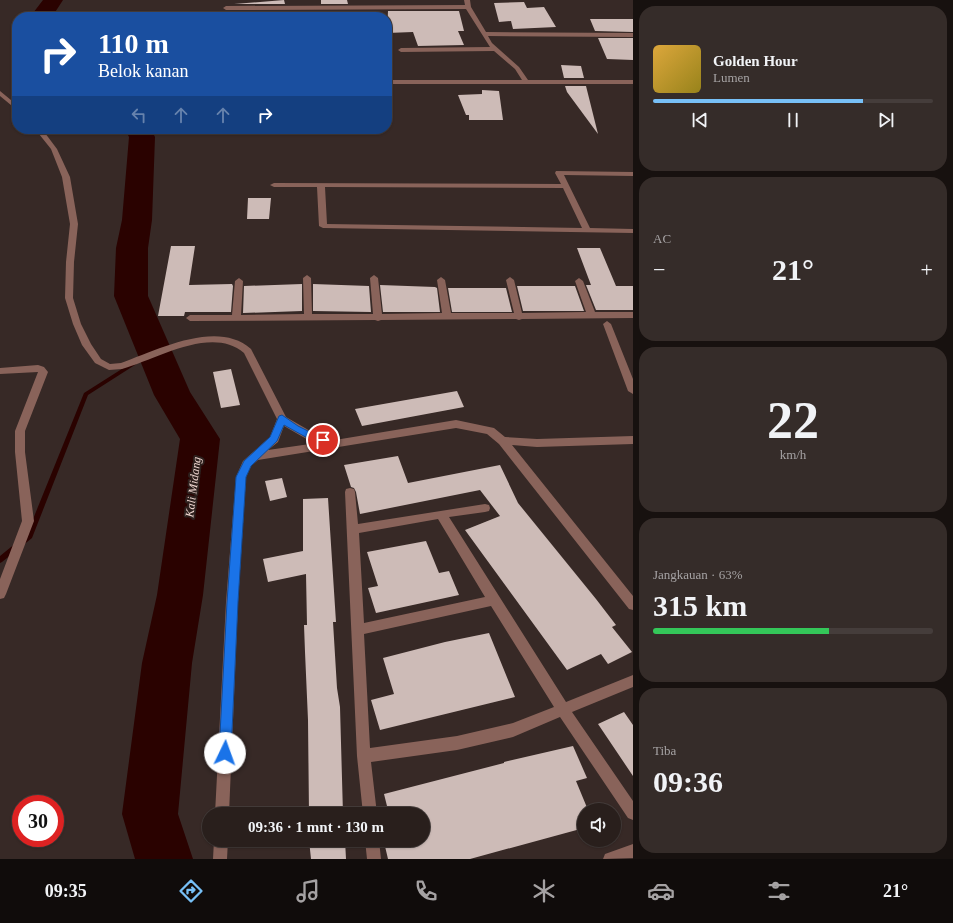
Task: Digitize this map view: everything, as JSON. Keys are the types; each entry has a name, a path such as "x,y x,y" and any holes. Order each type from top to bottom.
{"street":[{"path":"467,0 468,7 494,49 517,68 526,82"},
{"path":"226,8 468,7"},
{"path":"485,34 633,35"},
{"path":"400,50 494,49"},
{"path":"392,82 633,82"},
{"path":"0,93 12,104"},
{"path":"42,134 54,149 66,177 74,224 70,262 69,298 77,324 87,345 98,361 109,367 122,366 188,342 214,339 231,341 241,345 248,351 282,419 314,438 333,443"},
{"path":"587,230 566,186 558,173 633,174"},
{"path":"274,185 566,186"},
{"path":"321,185 323,226 633,230"},
{"path":"307,278 308,318"},
{"path":"374,278 378,318"},
{"path":"441,280 447,317"},
{"path":"510,280 519,317"},
{"path":"236,318 239,281"},
{"path":"579,281 592,316"},
{"path":"190,318 378,318 633,315"},
{"path":"607,324 633,391"},
{"path":"0,371 38,368 43,372 20,431 20,452 28,521 0,594"},
{"path":"222,807 232,602 241,477 247,464 274,439 282,419"},
{"path":"257,456 456,424 490,431 503,440 633,605"},
{"path":"503,440 537,443 633,440"},
{"path":"350,492 364,756 369,807"},
{"path":"353,529 485,508"},
{"path":"441,514 563,710 633,813"},
{"path":"358,630 494,600"},
{"path":"364,756 457,743 513,730 633,681"},
{"path":"220,859 221,847"},
{"path":"373,847 374,859"},
{"path":"610,859 633,851"}],"building":[{"path":"284,0 285,4 234,4"},
{"path":"321,0 347,0 348,4 321,4"},
{"path":"524,2 527,8 544,7 556,27 513,29 511,21 499,22 494,3"},
{"path":"285,11 285,12 234,12"},
{"path":"350,11 350,12 320,12"},
{"path":"459,11 464,31 458,31 464,45 418,46 413,32 392,33 392,12 388,12"},
{"path":"590,19 633,19 633,32 595,31"},
{"path":"598,38 633,38 633,60 607,59"},
{"path":"561,65 581,66 584,78 564,78"},
{"path":"565,86 586,86 598,134 567,92"},
{"path":"482,90 499,91 503,120 469,120 469,115 466,115 458,95 482,94"},
{"path":"248,198 271,198 269,219 247,219"},
{"path":"171,246 195,246 189,285 232,284 231,312 185,312 184,316 158,316"},
{"path":"577,248 600,248 616,286 633,286 633,310 596,310 586,285 591,285"},
{"path":"302,284 302,311 243,313 244,286"},
{"path":"313,284 369,286 371,312 313,311"},
{"path":"380,285 435,287 437,288 440,312 383,312"},
{"path":"517,286 575,286 584,311 523,311"},
{"path":"448,288 506,288 512,312 452,312"},
{"path":"231,369 240,405 221,408 213,372"},
{"path":"457,391 464,407 362,426 355,409"},
{"path":"398,456 408,483 500,465 518,503 616,625 612,627 632,652 608,664 601,654 567,670 465,530 500,516 480,490 360,514 356,492 354,488 351,487 344,465"},
{"path":"282,478 287,497 270,501 265,481"},
{"path":"328,498 336,622 333,622 337,688 340,707 343,807 309,807 308,720 304,625 307,625 306,574 268,582 263,559 303,551 303,499"},
{"path":"426,541 439,573 449,571 459,595 376,613 368,588 378,586 367,552"},
{"path":"489,633 515,697 380,730 371,700 394,694 383,658 445,642"},
{"path":"624,712 633,725 633,776 598,724"},
{"path":"573,746 587,778 576,781 585,803 577,803 577,830 470,859 388,859 385,847 430,847 430,807 387,807 384,794 504,762"},
{"path":"310,847 345,847 346,859 311,859"}],"waterway":[{"name":"Kali Midang","path":"45,12 53,0"},
{"name":"Kali Midang","path":"140,134 142,137 137,220 132,248 131,296 173,395 200,439 180,595 167,663 150,814 164,859"},
{"path":"0,560 30,536 86,394 136,362"}],"route":[{"path":"225,753 232,602 241,477 243,470 247,464 274,439 282,419 314,438 323,440"}]}
